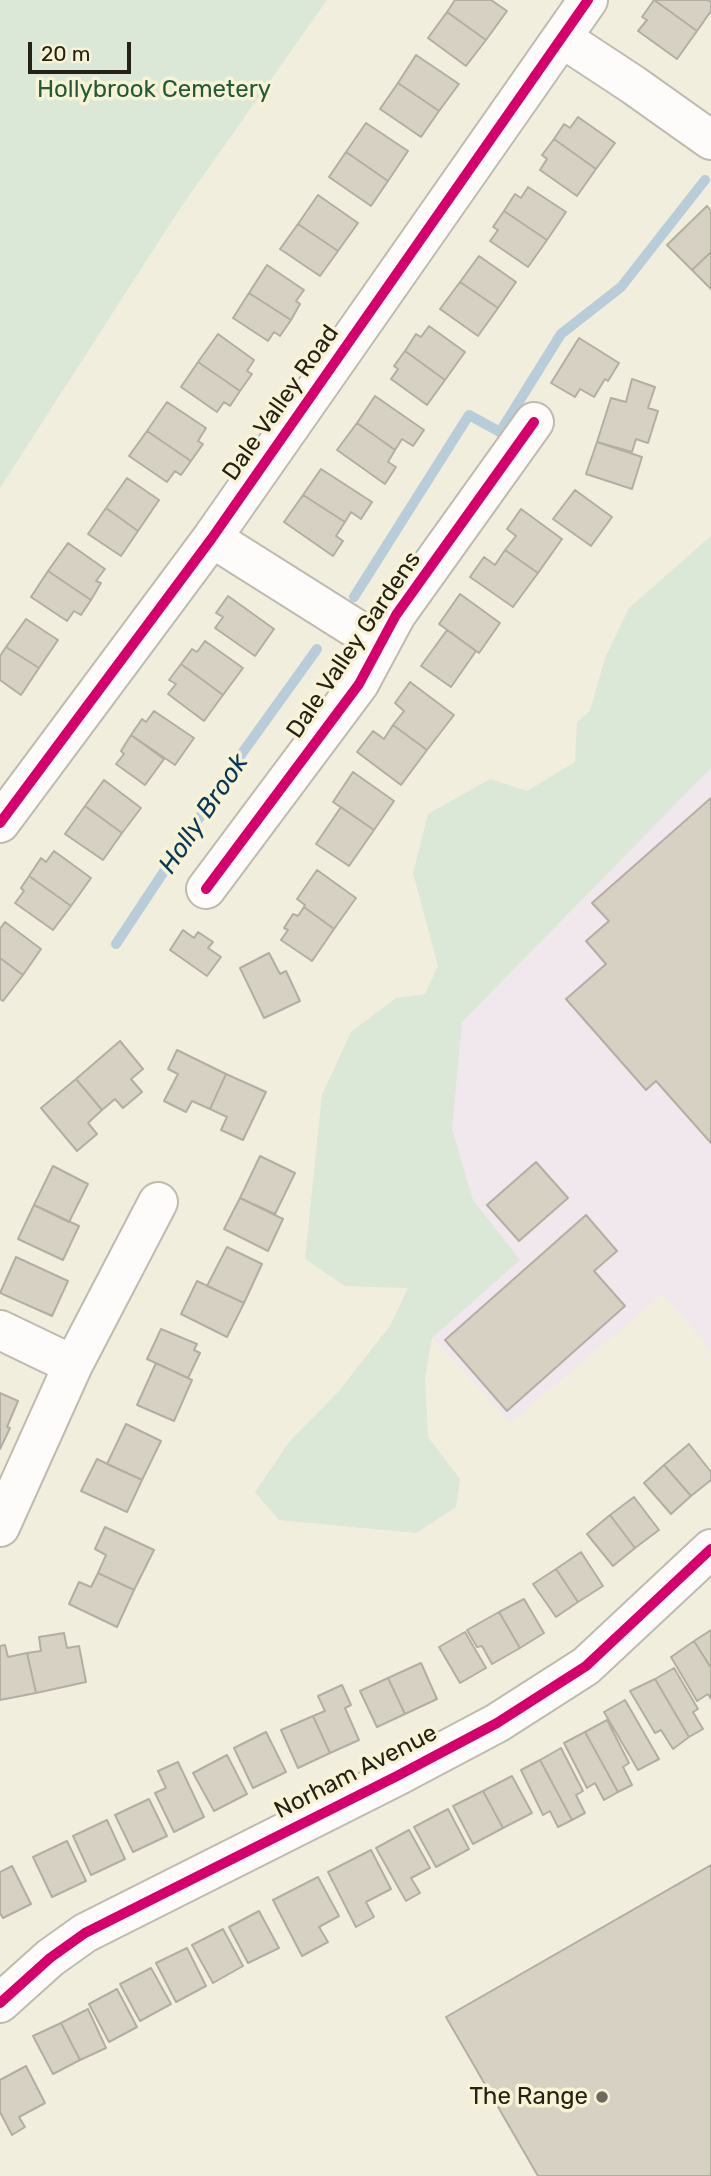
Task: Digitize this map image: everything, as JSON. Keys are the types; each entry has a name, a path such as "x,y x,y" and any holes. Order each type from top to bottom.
{"street":[{"name":"Dale Valley Road","path":"0,823 212,538 588,0"},
{"path":"562,38 711,140"},
{"name":"Dale Valley Gardens","path":"206,889 246,862 359,684 396,615 523,462 534,422"},
{"name":"Dale Valley Gardens","path":"212,538 380,644"},
{"path":"0,1527 73,1366 158,1202"},
{"path":"0,1330 73,1366"},
{"name":"Norham Avenue","path":"0,2003 50,1958 85,1933 485,1729 586,1667 711,1549"}],"shaded area":[{"path":"711,768 711,1350 663,1294 511,1422 432,1338 519,1260 473,1200 452,1129 462,1022"}],"green space":[{"name":"Hollybrook Cemetery","path":"0,0 327,0 179,210 0,488"},
{"path":"711,536 711,768 462,1022 452,1129 473,1200 520,1260 432,1338 425,1378 428,1437 460,1479 456,1507 416,1533 279,1520 255,1492 289,1442 338,1392 390,1326 408,1288 345,1286 305,1259 322,1095 351,1032 396,998 425,994 438,966 413,873 428,814 490,779 527,791 575,762 577,722 590,711 605,658 629,608"}],"building":[{"path":"455,0 491,0 507,11 486,40 447,12"},
{"path":"654,0 697,31 677,59 638,31 647,20 642,17"},
{"path":"654,0 708,0 711,2 711,11 697,31"},
{"path":"447,12 486,40 466,66 428,38"},
{"path":"416,55 459,84 439,111 398,83"},
{"path":"398,83 439,111 421,137 380,109"},
{"path":"578,117 615,143 596,169 554,139 564,124 570,128"},
{"path":"366,123 408,151 388,181 346,152"},
{"path":"554,139 596,169 577,196 540,170 547,159 542,155"},
{"path":"346,152 388,181 371,206 329,177"},
{"path":"528,187 566,212 547,240 504,211 515,194 521,198"},
{"path":"318,195 358,223 338,251 298,224"},
{"path":"707,206 711,211 711,252 692,270 667,245"},
{"path":"504,211 547,240 528,267 490,241 498,230 493,227"},
{"path":"298,224 338,251 320,276 280,249"},
{"path":"711,252 711,289 692,270"},
{"path":"479,256 516,282 498,308 460,282"},
{"path":"267,265 304,290 296,301 300,304 291,320 249,293"},
{"path":"460,282 498,308 478,336 440,309"},
{"path":"249,293 291,320 280,336 274,332 268,341 233,318"},
{"path":"429,326 465,352 445,380 405,351 416,334 421,337"},
{"path":"218,334 254,360 247,371 252,374 240,391 198,362"},
{"path":"579,338 619,363 594,397 580,389 575,397 551,383"},
{"path":"405,351 445,380 427,405 391,379 398,369 394,366"},
{"path":"198,362 240,391 230,406 224,402 217,412 181,387"},
{"path":"632,379 655,387 648,408 658,411 648,443 636,439 632,452 597,442 611,398 626,402"},
{"path":"375,396 424,430 413,446 402,439 395,450 357,423"},
{"path":"167,402 206,428 198,441 203,444 191,461 147,431"},
{"path":"357,423 395,450 388,462 396,467 385,484 337,450"},
{"path":"147,431 191,461 181,475 175,471 167,482 129,456"},
{"path":"597,442 642,457 632,489 586,474"},
{"path":"321,469 372,502 361,519 351,512 345,522 303,495"},
{"path":"127,478 159,500 138,531 106,508"},
{"path":"575,490 612,517 591,546 553,519"},
{"path":"303,495 345,522 336,536 343,541 333,556 284,522"},
{"path":"106,508 138,531 121,556 88,534"},
{"path":"521,509 562,539 538,573 505,550 516,536 507,529"},
{"path":"68,543 105,569 96,581 101,583 91,600 48,571"},
{"path":"505,550 538,573 513,607 470,577 484,557 495,565"},
{"path":"48,571 91,600 81,615 74,611 67,621 31,597"},
{"path":"460,594 500,623 479,653 439,624"},
{"path":"228,596 274,629 255,656 215,628 223,617 216,613"},
{"path":"26,619 58,640 39,668 6,647"},
{"path":"447,630 476,651 451,687 421,666"},
{"path":"205,641 243,668 223,695 181,664 192,649 197,652"},
{"path":"6,647 39,668 21,695 0,680 0,656"},
{"path":"181,664 223,695 204,721 168,694 176,684 169,680"},
{"path":"410,682 454,715 427,750 393,725 404,711 395,703"},
{"path":"154,711 194,738 175,765 131,735 142,719 146,722"},
{"path":"393,725 427,750 401,785 357,752 373,731 384,739"},
{"path":"131,735 164,759 145,785 116,764 124,754 121,751"},
{"path":"353,772 394,801 374,830 333,802"},
{"path":"104,780 141,808 122,833 85,806"},
{"path":"711,798 711,1143 656,1081 646,1090 566,999 606,964 586,941 609,921 592,903"},
{"path":"85,806 122,833 103,860 65,834"},
{"path":"341,807 374,830 349,866 316,844"},
{"path":"54,851 91,878 71,906 29,876 41,858 46,862"},
{"path":"317,870 356,898 334,929 297,899"},
{"path":"29,876 71,906 53,930 15,903 24,891 21,888"},
{"path":"304,907 334,929 312,961 281,940 288,930 284,928 293,914 298,916"},
{"path":"5,922 41,949 23,975 0,958 0,929"},
{"path":"183,930 194,938 198,932 213,942 208,948 221,957 207,976 170,950"},
{"path":"269,953 280,974 286,971 300,1001 264,1018 240,968"},
{"path":"0,958 23,975 3,1001 0,999"},
{"path":"120,1041 143,1069 131,1079 142,1092 123,1108 115,1099 102,1110 76,1079"},
{"path":"177,1050 226,1074 210,1109 192,1101 186,1112 164,1101 178,1074 168,1069"},
{"path":"226,1074 266,1092 243,1140 221,1130 227,1117 210,1109"},
{"path":"76,1079 102,1110 88,1123 97,1134 77,1151 41,1108"},
{"path":"260,1156 295,1173 275,1214 240,1198"},
{"path":"536,1162 568,1198 519,1241 487,1205"},
{"path":"53,1166 88,1184 69,1222 34,1205"},
{"path":"240,1198 283,1219 268,1251 224,1229"},
{"path":"34,1205 79,1226 63,1260 18,1239"},
{"path":"586,1215 617,1251 594,1271 625,1306 507,1411 445,1340"},
{"path":"227,1247 262,1264 244,1303 207,1286"},
{"path":"16,1257 68,1281 52,1316 0,1293"},
{"path":"197,1281 244,1303 227,1337 181,1314"},
{"path":"161,1329 197,1344 194,1350 200,1353 188,1378 147,1359"},
{"path":"156,1363 192,1380 174,1421 137,1405"},
{"path":"0,1393 18,1401 0,1449"},
{"path":"126,1424 161,1441 142,1480 107,1464"},
{"path":"689,1444 711,1472 711,1480 691,1496 664,1465"},
{"path":"97,1459 142,1480 127,1512 81,1491"},
{"path":"664,1465 691,1496 671,1514 644,1483"},
{"path":"634,1497 659,1530 635,1548 610,1515"},
{"path":"610,1515 635,1548 613,1566 587,1534"},
{"path":"105,1527 154,1550 134,1590 98,1573 106,1555 95,1549"},
{"path":"581,1552 603,1586 578,1602 556,1569"},
{"path":"556,1569 578,1602 556,1617 533,1584"},
{"path":"98,1573 134,1590 117,1627 69,1604 79,1582 91,1587"},
{"path":"524,1599 544,1633 520,1648 499,1612"},
{"path":"499,1612 520,1648 492,1664 482,1646 477,1647 467,1630"},
{"path":"711,1630 711,1668 694,1641"},
{"path":"465,1632 486,1668 460,1683 439,1647"},
{"path":"64,1633 67,1648 79,1646 86,1682 36,1693 27,1653 41,1651 39,1637"},
{"path":"694,1641 711,1668 711,1699 708,1694 697,1701 671,1657"},
{"path":"5,1645 8,1657 27,1653 36,1693 0,1700 0,1646"},
{"path":"421,1663 437,1699 405,1714 388,1678"},
{"path":"674,1668 698,1709 693,1712 703,1729 689,1737 655,1679"},
{"path":"388,1678 405,1714 377,1727 360,1691"},
{"path":"655,1679 689,1737 673,1749 661,1730 655,1733 630,1691"},
{"path":"342,1685 351,1705 345,1708 359,1740 330,1753 313,1716 325,1711 318,1696"},
{"path":"625,1700 659,1759 638,1770 604,1712"},
{"path":"313,1716 330,1753 298,1768 281,1730"},
{"path":"607,1720 629,1763 623,1767 632,1785 618,1792 585,1732"},
{"path":"266,1732 286,1772 253,1788 234,1748"},
{"path":"585,1732 618,1792 604,1800 595,1783 587,1788 564,1743"},
{"path":"561,1748 583,1791 576,1795 585,1813 572,1820 540,1760"},
{"path":"227,1755 247,1794 214,1811 193,1773"},
{"path":"540,1760 572,1820 558,1827 550,1811 543,1815 521,1770"},
{"path":"178,1762 204,1817 174,1832 155,1793 166,1788 158,1771"},
{"path":"512,1776 532,1813 503,1828 483,1791"},
{"path":"483,1791 503,1828 473,1844 453,1806"},
{"path":"149,1799 167,1836 133,1852 115,1815"},
{"path":"448,1809 469,1849 436,1867 414,1827"},
{"path":"107,1820 125,1859 91,1875 73,1836"},
{"path":"409,1830 430,1868 411,1878 420,1893 406,1901 376,1848"},
{"path":"67,1841 86,1881 52,1897 33,1857"},
{"path":"371,1850 391,1889 366,1902 374,1917 356,1927 328,1872"},
{"name":"The Range","path":"711,1865 711,2176 538,2176 446,2017"},
{"path":"12,1866 31,1904 3,1918 0,1913 0,1872"},
{"path":"318,1877 339,1916 319,1927 328,1942 302,1956 273,1900"},
{"path":"259,1911 279,1948 248,1963 229,1927"},
{"path":"223,1929 243,1966 213,1983 192,1945"},
{"path":"187,1948 206,1986 176,2002 156,1963"},
{"path":"151,1968 171,2004 140,2021 120,1984"},
{"path":"117,1989 137,2027 109,2042 89,2004"},
{"path":"88,2009 106,2048 80,2060 61,2023"},
{"path":"61,2023 80,2060 53,2074 33,2036"},
{"path":"26,2066 45,2103 19,2117 25,2127 12,2135 0,2112 0,2080"}],"waterway":[{"name":"Holly Brook","path":"354,597 469,415 500,432 561,334 621,287 705,180"},
{"name":"Holly Brook","path":"116,944 243,752 317,649"}],"cycle path":[{"path":"0,823 212,538 588,0"},
{"path":"206,889 359,684 396,615 534,422"},
{"path":"0,2003 50,1958 85,1933 497,1723 586,1666 711,1549"}],"place":[{"name":"The Range","path":"602,2097"}]}
